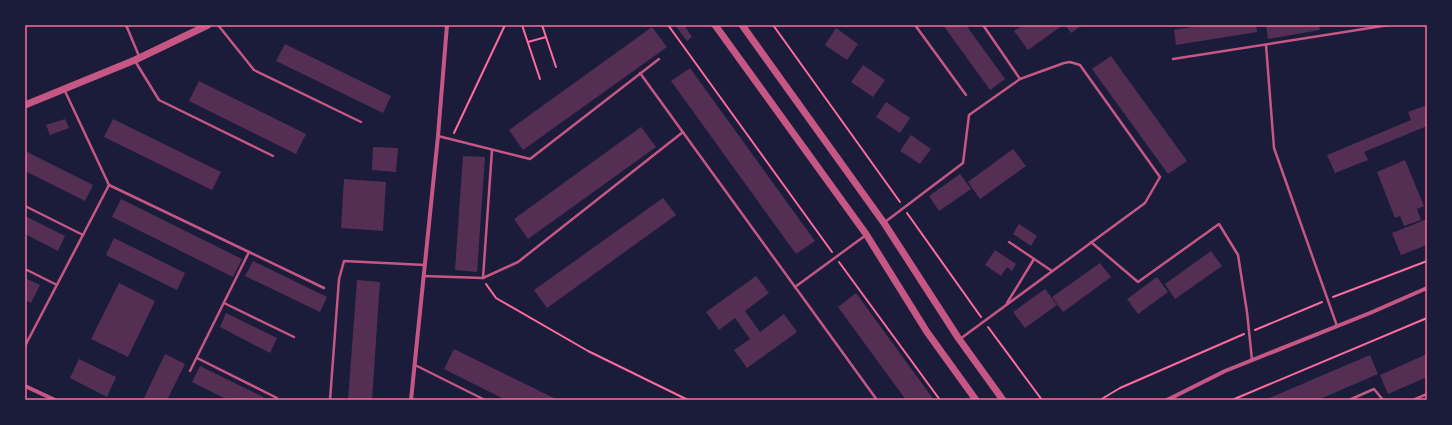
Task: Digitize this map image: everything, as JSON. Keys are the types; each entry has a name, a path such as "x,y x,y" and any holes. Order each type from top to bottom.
{"street":[{"path":"25,105 137,59 208,25"},
{"path":"411,400 438,136 447,25"},
{"path":"715,25 866,234 927,332 976,400"},
{"path":"742,25 884,223 959,339 1003,400"},
{"path":"1168,400 1225,371 1427,288"},
{"path":"25,386 55,400"}],"lane":[{"path":"126,25 137,59 159,100 274,156"},
{"path":"218,25 254,70 361,122"},
{"path":"915,25 966,95"},
{"path":"983,25 1020,79"},
{"path":"1173,59 1389,25"},
{"path":"1266,45 1274,148 1337,326"},
{"path":"438,136 530,159 659,59"},
{"path":"884,223 964,163 969,115 1020,79 1064,63 1075,62 1080,65 1160,176 1145,203 959,339"},
{"path":"640,73 877,400"},
{"path":"64,88 109,185 324,288"},
{"path":"424,276 483,278 518,262 683,132"},
{"path":"483,278 492,150"},
{"path":"25,346 109,185"},
{"path":"25,206 83,235"},
{"path":"1091,242 1138,282 1219,224 1238,255 1252,360"},
{"path":"795,287 866,234"},
{"path":"1008,242 1052,271"},
{"path":"190,371 249,252"},
{"path":"1006,306 1034,259"},
{"path":"330,400 339,279 344,261 425,265"},
{"path":"25,269 57,285"},
{"path":"224,303 294,337"},
{"path":"197,358 277,398"},
{"path":"414,365 485,400"},
{"path":"1349,400 1374,389 1383,400"},
{"path":"1413,400 1427,394"}],"path":[{"path":"451,140 505,25"},
{"path":"522,25 540,79"},
{"path":"542,25 556,67"},
{"path":"668,25 940,400"},
{"path":"528,42 546,37"},
{"path":"1100,400 1120,388 1249,332 1427,261"},
{"path":"483,278 496,298 588,351 688,400"},
{"path":"1232,400 1427,318"}],"building":[{"path":"675,25 684,25 692,37 687,41"},
{"path":"943,25 966,25 1005,79 990,90"},
{"path":"1023,25 1063,25 1028,50 1014,31"},
{"path":"1065,25 1082,25 1071,33"},
{"path":"1203,25 1256,25 1257,32 1176,45 1174,30"},
{"path":"1266,25 1319,25 1320,30 1268,39"},
{"path":"652,27 667,47 523,150 509,130"},
{"path":"836,28 858,44 847,60 825,45"},
{"path":"285,44 391,96 383,113 276,61"},
{"path":"1111,56 1187,161 1168,174 1092,69"},
{"path":"863,65 885,80 873,97 851,82"},
{"path":"690,68 815,241 796,254 671,81"},
{"path":"199,81 306,134 296,154 189,101"},
{"path":"886,102 910,118 900,133 876,117"},
{"path":"1427,105 1427,126 1364,152 1368,160 1335,173 1327,155 1411,120 1408,112"},
{"path":"65,119 69,128 50,135 46,125"},
{"path":"113,119 221,172 212,190 104,137"},
{"path":"641,127 656,147 528,239 514,219"},
{"path":"911,135 931,149 920,164 900,151"},
{"path":"373,147 398,148 396,172 372,170"},
{"path":"1013,149 1026,166 980,199 968,182"},
{"path":"25,151 93,185 85,201 25,171"},
{"path":"463,156 485,157 477,272 455,270"},
{"path":"1405,160 1424,206 1417,209 1421,220 1404,226 1400,216 1395,218 1377,172"},
{"path":"960,174 971,189 939,211 929,196"},
{"path":"344,179 386,182 383,231 341,228"},
{"path":"663,198 676,215 547,308 534,290"},
{"path":"121,199 242,259 233,277 112,217"},
{"path":"25,216 65,236 58,251 25,234"},
{"path":"1427,219 1427,245 1401,255 1392,233"},
{"path":"1019,224 1037,236 1031,246 1013,234"},
{"path":"114,238 185,273 177,290 106,255"},
{"path":"995,250 1016,264 1012,271 1007,267 1001,276 985,265"},
{"path":"1211,251 1222,266 1175,299 1165,284"},
{"path":"253,261 327,297 320,312 245,276"},
{"path":"1100,263 1111,277 1063,312 1052,297"},
{"path":"756,276 769,293 745,311 760,332 784,314 797,332 747,368 734,350 750,339 735,318 719,330 706,312"},
{"path":"1157,277 1168,292 1138,314 1127,299"},
{"path":"25,278 40,285 31,303 25,300"},
{"path":"357,280 380,282 372,400 348,400"},
{"path":"119,283 155,301 128,357 91,339"},
{"path":"1045,289 1057,305 1025,328 1013,312"},
{"path":"856,293 934,400 906,400 838,307"},
{"path":"226,313 277,338 270,353 220,327"},
{"path":"454,349 558,400 506,400 444,369"},
{"path":"165,354 185,364 167,400 143,400"},
{"path":"1427,354 1427,377 1388,394 1380,375"},
{"path":"1370,355 1378,374 1327,396 1317,400 1265,400"},
{"path":"79,359 116,377 107,397 70,378"},
{"path":"200,366 269,400 228,400 192,382"}]}
